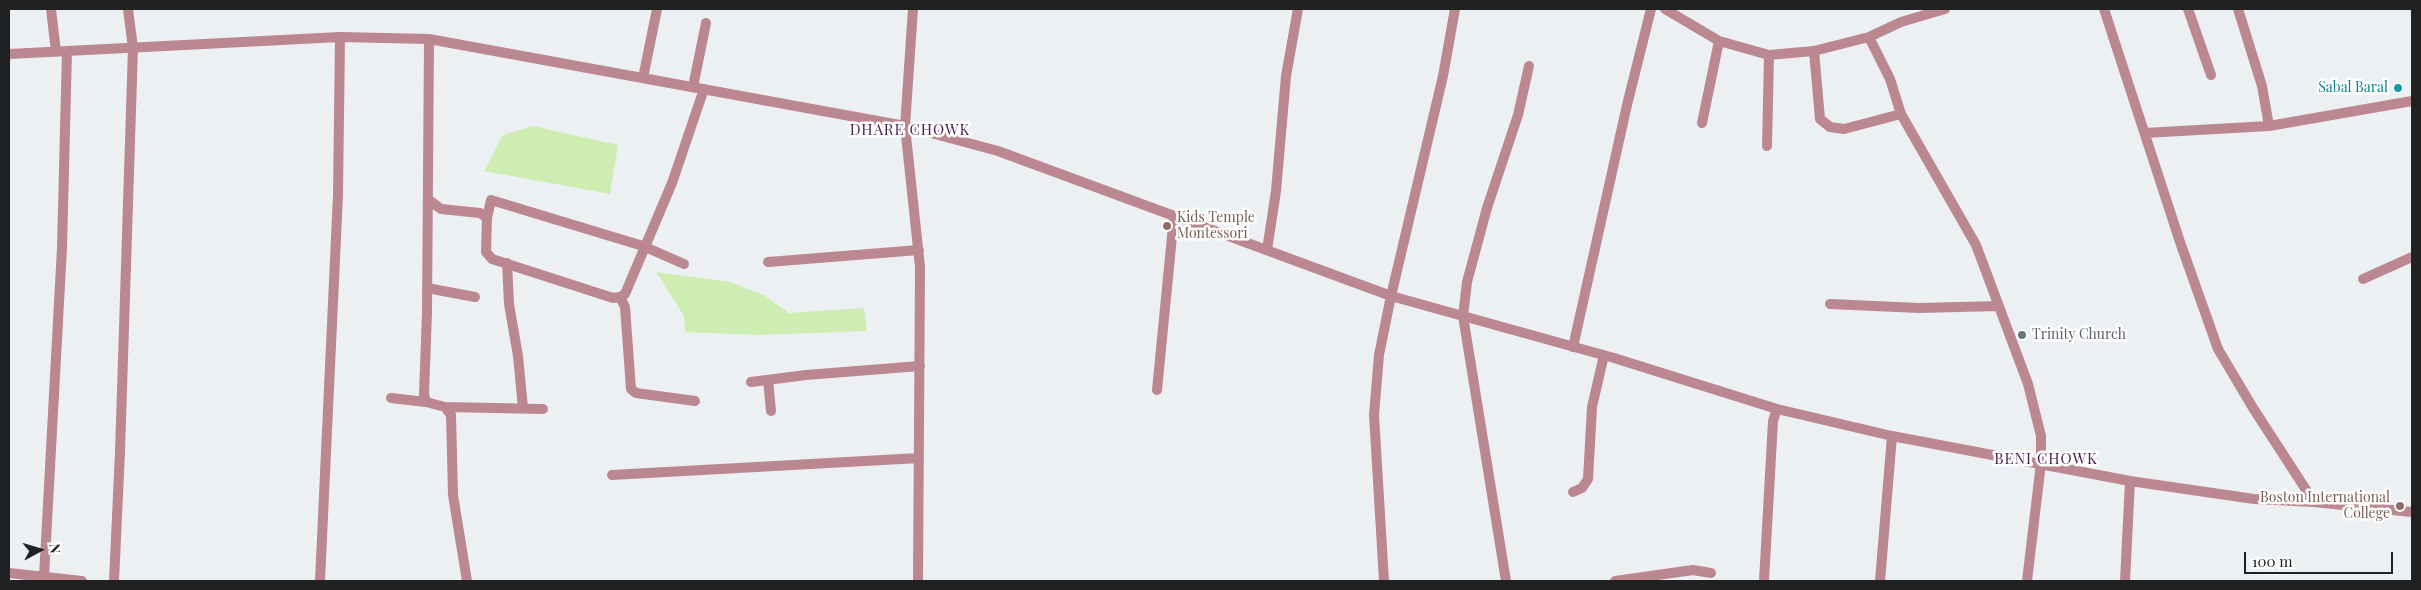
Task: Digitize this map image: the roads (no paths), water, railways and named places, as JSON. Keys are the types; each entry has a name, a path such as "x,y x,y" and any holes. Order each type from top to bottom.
{"street":[{"path":"44,577 62,258 61,52 51,9"},
{"path":"114,581 133,48 128,9"},
{"path":"643,78 657,9"},
{"path":"913,9 905,126 919,250 918,581"},
{"path":"1267,250 1276,191 1286,76 1298,9"},
{"path":"1384,581 1374,415 1380,355 1391,296 1443,76 1455,9"},
{"path":"1573,347 1625,114 1651,9"},
{"path":"1664,9 1719,41 1769,55 1814,51 1869,37 1900,22 1945,9"},
{"path":"2104,9 2218,349 2253,408 2314,502"},
{"path":"2188,9 2212,75"},
{"path":"2238,9 2262,86 2269,126"},
{"path":"684,264 646,247 492,200 487,218 486,252 492,259 613,298 625,294 646,247 672,183 698,88 706,23"},
{"path":"9,54 340,37 429,39 905,126 998,151 1391,296 1604,355 1777,408 1892,436 2130,481 2254,498 2412,512"},
{"path":"320,581 338,195 340,37"},
{"path":"1869,37 1890,78 1902,114 1969,232 2028,384 2041,436 2041,463 2027,581"},
{"path":"426,402 424,394 428,288 429,39"},
{"path":"1702,123 1719,41"},
{"path":"1814,51 1820,119 1830,127 1844,128 1902,114"},
{"path":"1766,146 1769,55"},
{"path":"1506,581 1463,316 1468,282 1488,208 1518,115 1529,66"},
{"path":"2145,133 2269,126 2412,101"},
{"path":"429,200 441,209 480,213 487,218"},
{"path":"1158,390 1174,216"},
{"path":"768,262 919,250"},
{"path":"2363,279 2412,256"},
{"path":"507,263 509,304 518,356 523,408"},
{"path":"428,288 476,297"},
{"path":"620,297 625,307 631,389 636,393 695,401"},
{"path":"1830,304 1919,308 1999,306"},
{"path":"1573,492 1582,488 1588,479 1592,407 1604,355"},
{"path":"750,382 920,366"},
{"path":"768,380 771,411"},
{"path":"391,398 426,402 445,407 543,409"},
{"path":"445,407 451,415 454,495 467,581"},
{"path":"1764,581 1772,430 1777,408"},
{"path":"1880,581 1892,436"},
{"path":"612,475 919,458"},
{"path":"2125,581 2130,481"},
{"path":"1615,581 1693,570 1711,572"},
{"path":"9,573 82,581"}],"place":[{"name":"Sabal Baral","path":"2398,88"},
{"name":"Kids Temple Montessori","path":"1167,226"},
{"name":"Trinity Church","path":"2022,335"},
{"name":"Boston International College","path":"2400,506"}],"district":[{"name":"DHARE CHOWK","path":"910,130"},
{"name":"BENI CHOWK","path":"2046,459"}]}
